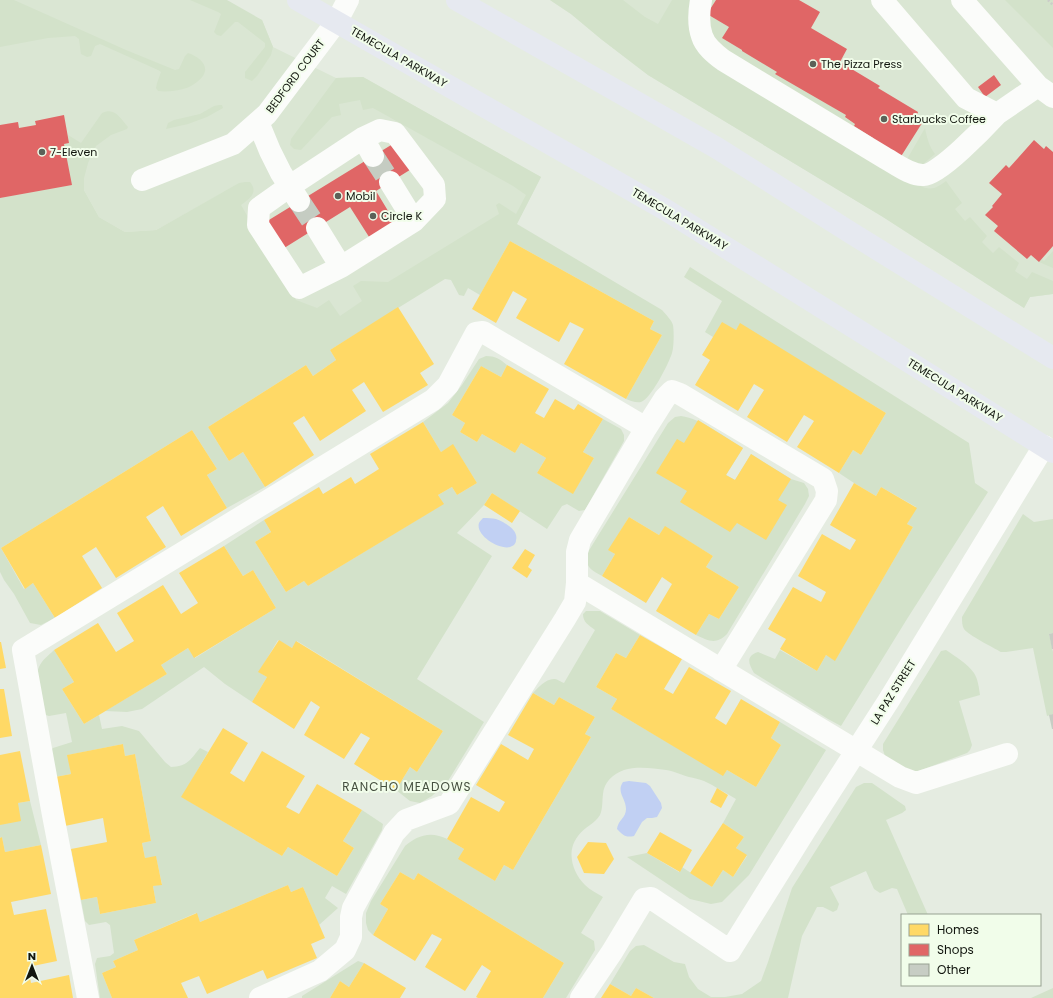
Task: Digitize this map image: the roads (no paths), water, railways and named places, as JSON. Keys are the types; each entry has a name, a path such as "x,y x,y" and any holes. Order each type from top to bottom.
{"main road":[{"name":"TEMECULA PARKWAY","path":"298,0 666,210 1050,443"},
{"path":"457,0 716,148 1053,358"}],"street":[{"name":"BEDFORD COURT","path":"142,180 233,144 267,114 337,21 348,0"},
{"path":"701,0 699,11 702,36 712,51 723,60 885,158 911,173 923,176 929,175 955,156 997,114 1046,91 962,0"},
{"path":"882,0 966,98 997,114"},
{"path":"258,122 270,151 295,194"},
{"path":"380,130 395,133 434,184 435,199 414,221 341,267 299,288 258,225 259,208 295,194 368,147 380,130"},
{"path":"390,182 414,221"},
{"path":"316,228 341,267"},
{"path":"88,998 23,650 432,400 448,384 476,333 483,332 646,428"},
{"path":"260,998 320,971 345,950 350,937 350,917 353,908 394,833 406,820 449,804 575,602 577,583 576,552 580,540 646,428 665,398 672,391 680,394 822,479 827,491 826,500 721,670"},
{"name":"LA PAZ STREET","path":"581,998 612,952 644,900 651,898 730,951 1050,443"},
{"path":"577,583 900,777 916,783 1007,754"}],"water":[{"path":"483,518 496,519 510,527 516,536 515,544 510,547 500,546 484,537 479,528 479,523"},
{"path":"629,781 646,783 650,786 661,803 662,808 657,817 647,818 642,822 634,836 628,837 617,829 626,812 626,805 621,792 621,786 623,782"}],"tunnel":[{"path":"373,156 390,182"},
{"path":"299,201 317,228"}],"place":[{"name":"The Pizza Press","path":"813,64"},
{"name":"Starbucks Coffee","path":"884,119"},
{"name":"7-Eleven","path":"42,152"},
{"name":"Mobil","path":"338,196"},
{"name":"Circle K","path":"373,216"}],"district":[{"name":"RANCHO MEADOWS","path":"407,786"}]}
